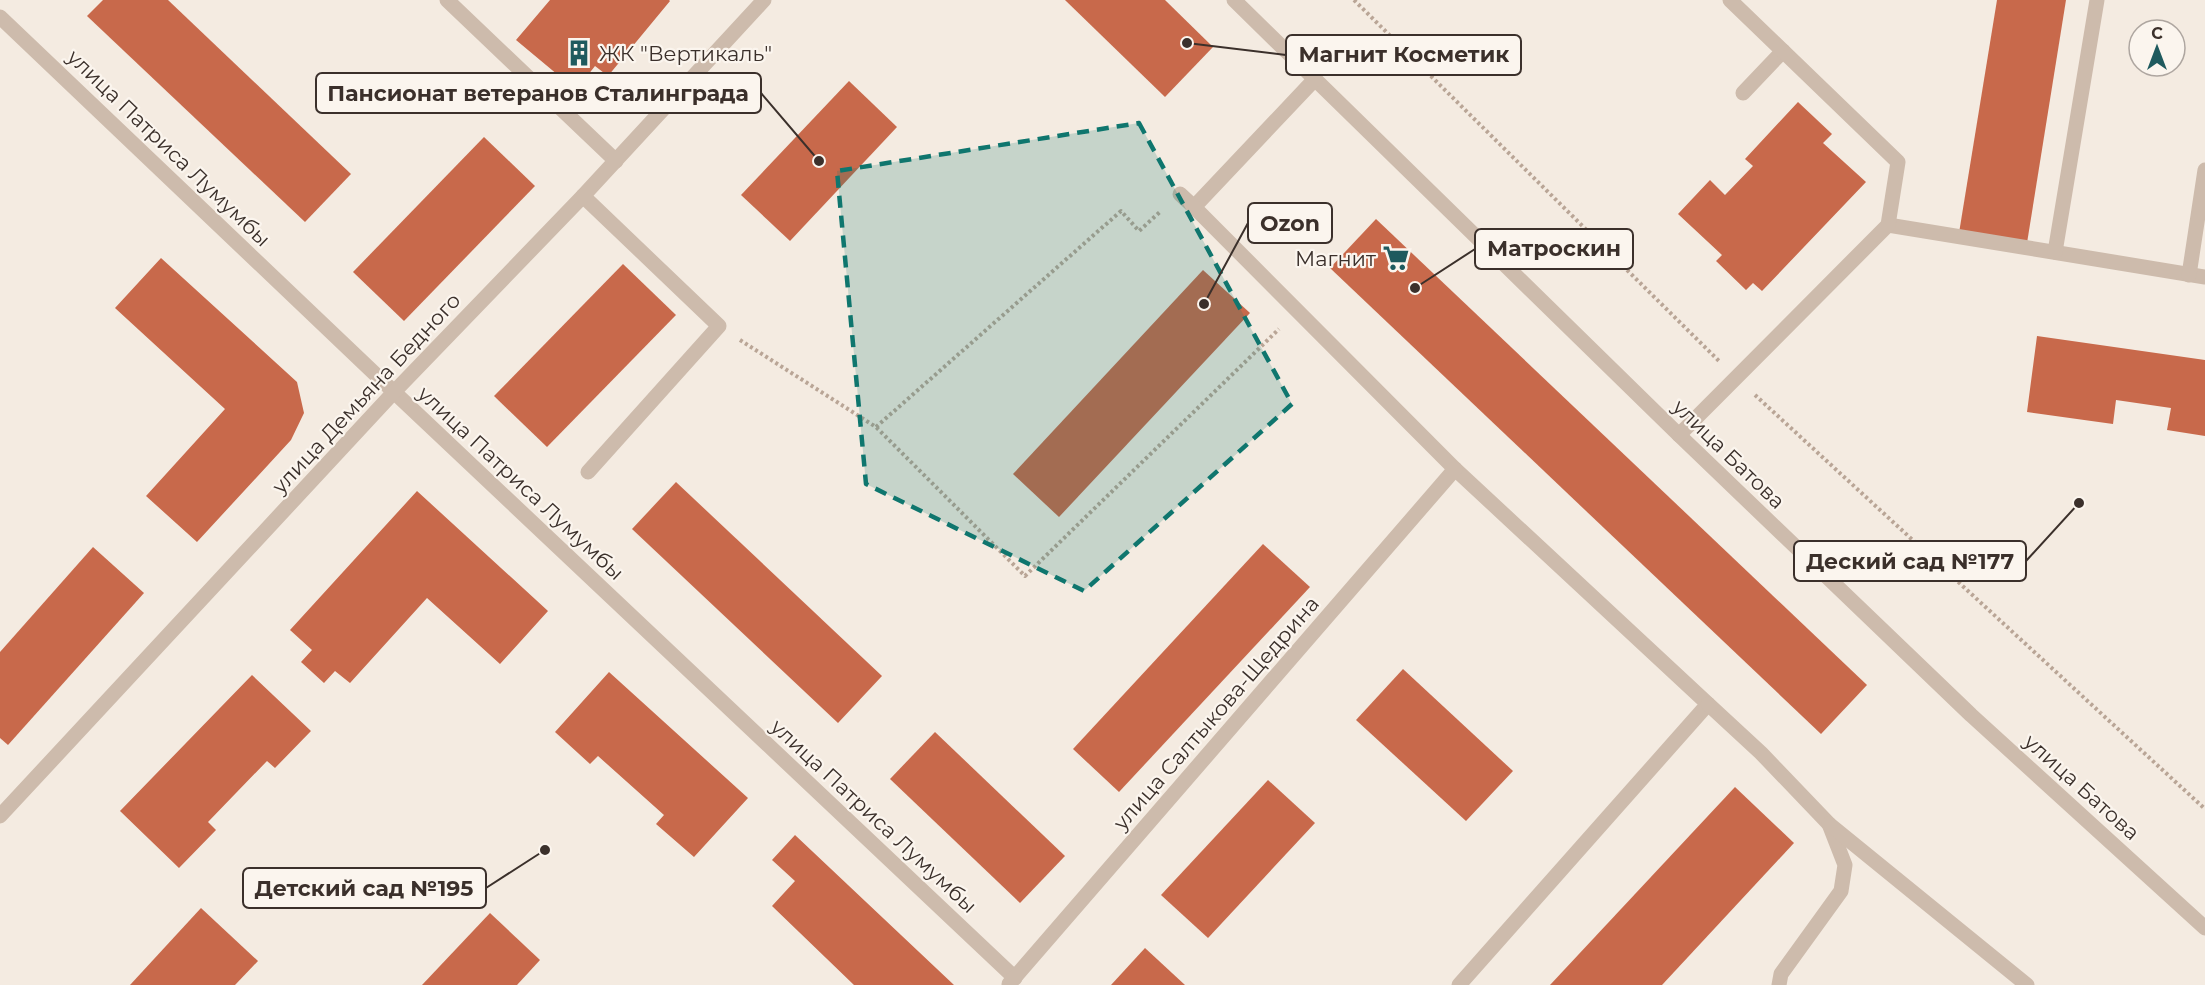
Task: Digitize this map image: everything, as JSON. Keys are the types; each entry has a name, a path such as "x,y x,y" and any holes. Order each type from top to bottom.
{"street":[{"path":"447,0 616,160"},
{"name":"улица Демьяна Бедного","path":"0,816 393,392 583,196 764,0"},
{"name":"улица Батова","path":"1234,0 1679,435 1971,715 2205,928"},
{"path":"1679,435 1888,225 1898,162 1730,0"},
{"path":"2055,252 2097,0"},
{"name":"улица Патриса Лумумбы","path":"0,16 1011,981"},
{"path":"1743,93 1783,51"},
{"path":"1194,207 1315,79"},
{"path":"2189,274 2205,170"},
{"path":"1180,194 1455,469 1761,753 1829,824 2027,985"},
{"path":"583,196 719,326 588,472"},
{"path":"1888,225 2205,277"},
{"name":"улица Салтыкова-Щедрина","path":"1011,981 1455,469"},
{"path":"1459,985 1708,704"},
{"path":"1779,985 1781,974 1841,891 1845,865 1829,824"}],"path":[{"path":"1354,0 1736,377 2205,809"},
{"path":"876,428 1121,211 1139,231 1180,194"},
{"path":"719,326 876,428 1025,576 1297,311"}],"highlighted area":[{"path":"1139,123 1292,404 1084,591 866,484 837,171"}],"building":[{"path":"103,0 168,0 351,174 305,222 87,16"},
{"name":"ЖК \"Вертикаль\"","path":"550,0 670,1 608,76 595,66 576,90 516,40"},
{"path":"1065,0 1165,0 1213,47 1165,97"},
{"path":"1997,0 2066,0 2027,243 1959,233"},
{"path":"849,81 897,127 790,241 741,195"},
{"path":"1798,102 1832,134 1823,143 1866,182 1762,291 1753,283 1746,290 1716,261 1722,255 1678,214 1710,180 1725,195 1753,166 1745,159"},
{"path":"484,137 535,186 404,321 353,272"},
{"path":"1376,219 1867,685 1821,734 1330,268"},
{"path":"161,258 297,382 304,413 291,440 197,542 146,496 225,409 115,308"},
{"path":"623,264 676,315 547,447 494,396"},
{"path":"1203,270 1250,313 1059,517 1013,474"},
{"path":"2037,336 2205,360 2205,436 2167,430 2171,408 2116,400 2113,424 2027,412"},
{"path":"676,482 882,676 838,723 632,529"},
{"path":"417,491 548,611 500,664 427,598 350,683 335,671 324,683 301,662 312,650 290,630"},
{"path":"1263,544 1310,587 1119,792 1073,749"},
{"path":"93,547 144,593 8,745 0,738 0,652"},
{"path":"1403,669 1513,771 1466,821 1356,720"},
{"path":"609,672 748,798 694,857 656,824 664,815 598,756 590,764 555,732"},
{"path":"252,675 311,731 275,768 267,761 208,822 216,830 179,868 120,811"},
{"path":"935,732 1065,856 1020,903 890,779"},
{"path":"1268,780 1315,823 1208,938 1161,895"},
{"path":"1735,787 1794,843 1662,985 1550,985"},
{"path":"795,835 954,985 854,985 772,906 795,881 772,860"},
{"path":"201,908 258,961 235,985 130,985"},
{"path":"490,913 540,960 517,985 422,985"},
{"path":"1145,948 1185,985 1111,985"}],"place":[{"name":"Магнит Косметик","path":"1187,43"},
{"name":"ЖК \"Вертикаль\"","path":"579,53"},
{"name":"Пансионат ветеранов Сталинграда","path":"819,161"},
{"name":"Магнит","path":"1396,258"},
{"name":"Матроскин","path":"1415,288"},
{"name":"Ozon","path":"1204,304"},
{"name":"Деский сад №177","path":"2079,503"},
{"name":"Детский сад №195","path":"545,850"}]}
